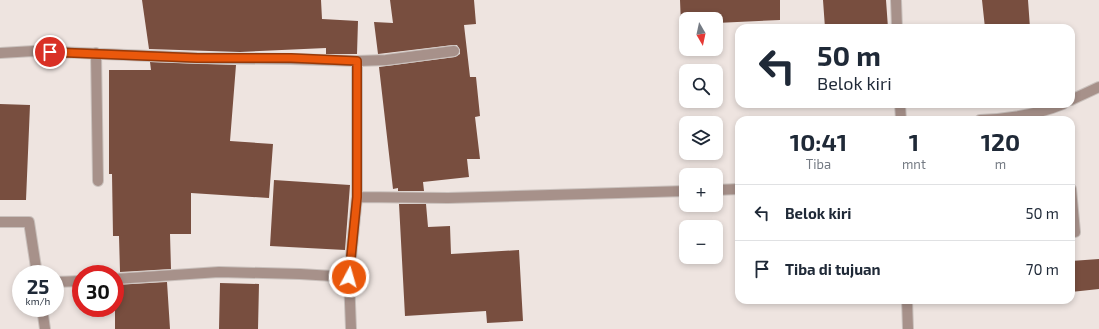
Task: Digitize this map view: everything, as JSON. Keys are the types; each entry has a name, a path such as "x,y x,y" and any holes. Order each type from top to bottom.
{"street":[{"path":"896,0 897,24"},
{"path":"0,53 34,51 197,58 291,58 357,61 386,60 454,51"},
{"path":"96,53 98,181"},
{"path":"351,329 349,277 357,197 357,61"},
{"path":"1075,98 1099,87"},
{"path":"1024,116 1054,108"},
{"path":"723,190 735,189"},
{"path":"357,197 448,198 679,191"},
{"path":"0,222 29,222 36,265"},
{"path":"124,278 220,272 349,277"},
{"path":"907,304 908,329"},
{"path":"43,317 45,329"}],"building":[{"path":"142,0 321,0 322,19 358,21 357,54 326,54 326,48 240,52 149,49"},
{"path":"390,0 474,0 476,24 464,25 470,77 476,77 480,116 475,117 480,159 467,159 469,177 423,182 424,191 398,191 398,188 393,189 379,67 455,57 460,54 460,50 457,45 453,45 378,54 374,22 393,23"},
{"path":"680,0 780,0 780,20 723,23 723,12 680,12"},
{"path":"823,0 886,0 888,24 825,24"},
{"path":"982,0 1028,0 1030,24 985,24"},
{"path":"150,62 236,65 230,141 273,144 269,198 191,193 191,234 170,234 171,269 124,272 124,265 120,265 119,236 113,236 112,174 109,174 109,70 151,70"},
{"path":"0,104 30,105 26,200 0,200"},
{"path":"274,180 350,185 345,250 270,246"},
{"path":"399,204 426,204 428,227 450,226 451,254 519,250 523,321 487,323 486,311 405,316"},
{"path":"1099,259 1099,289 1075,292 1075,261"},
{"path":"167,282 170,329 115,329 115,317 124,317 124,284"},
{"path":"220,283 259,284 258,329 219,329"}],"route":[{"path":"50,52 197,58 291,58 357,61 357,197 349,277"}]}
